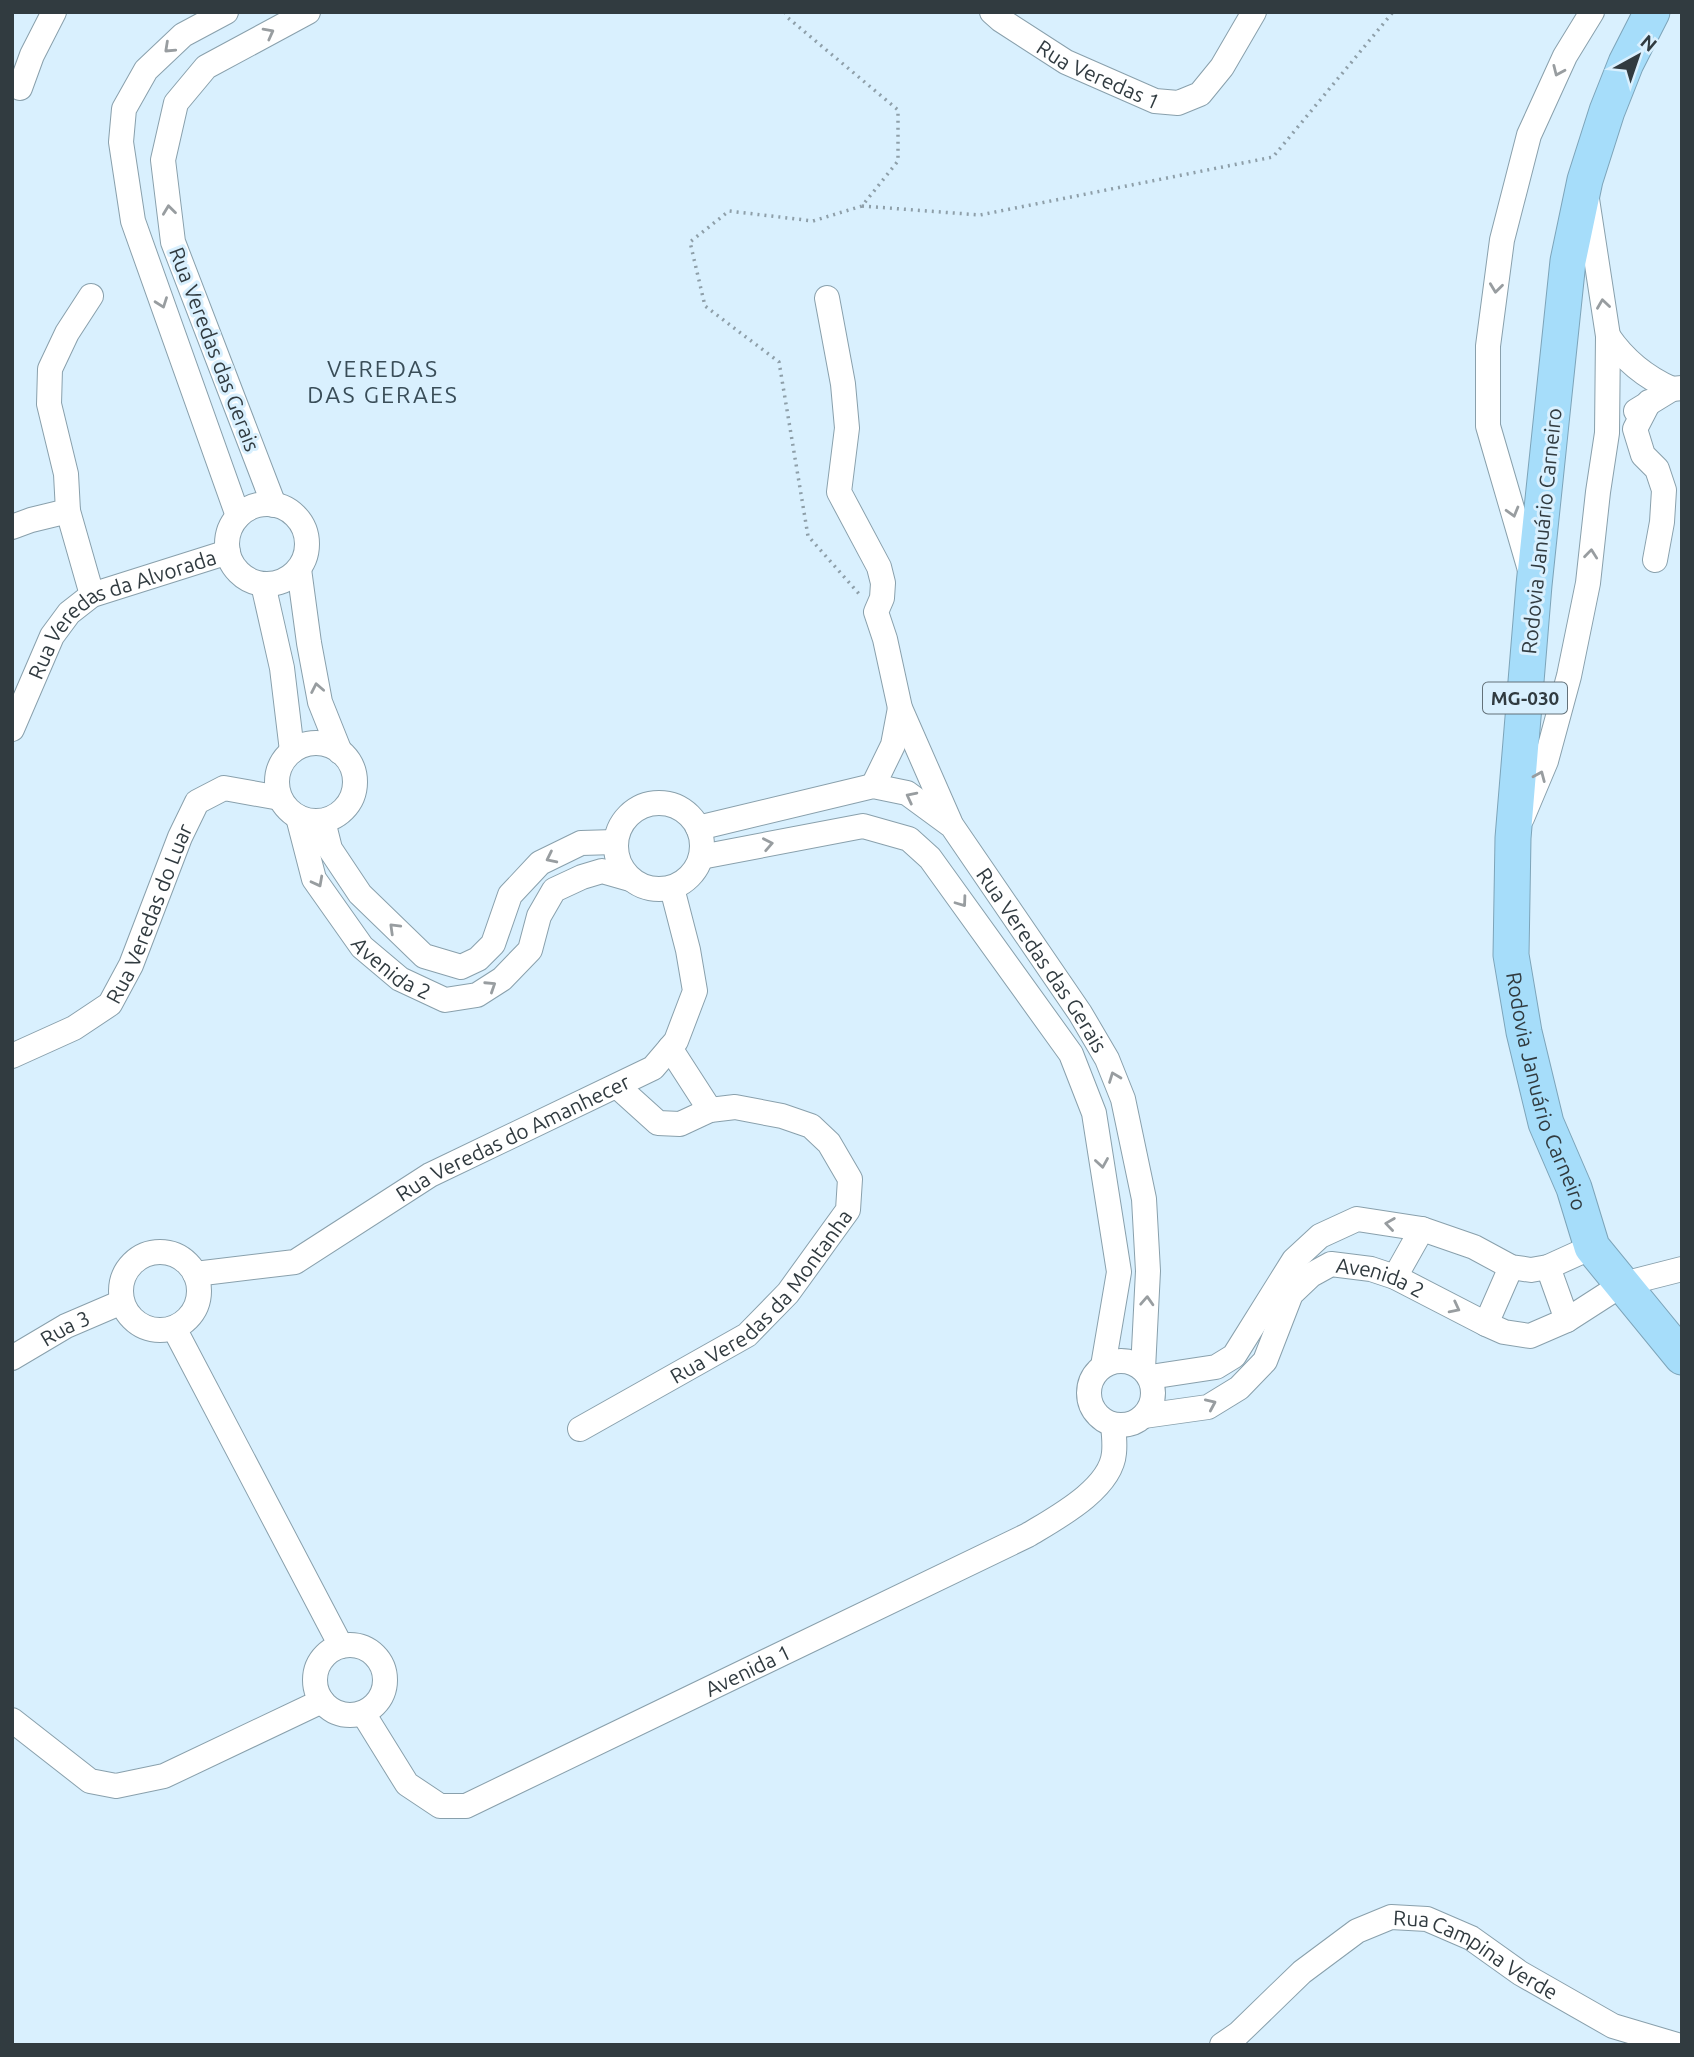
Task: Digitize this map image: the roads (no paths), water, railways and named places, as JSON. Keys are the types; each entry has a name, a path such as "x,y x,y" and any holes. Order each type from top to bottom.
{"highway":[{"name":"Rodovia Januário Carneiro","path":"1652,12 1621,75 1607,111 1584,180 1568,261 1534,586 1513,838 1511,955 1524,1032 1546,1123 1574,1188 1592,1247 1682,1357"}],"street":[{"path":"20,89 32,55 54,12"},
{"name":"Rua Veredas das Gerais","path":"226,12 183,35 146,70 124,109 121,142 133,221 238,516"},
{"name":"Rua Veredas das Gerais","path":"274,505 173,242 163,160 176,103 206,67 309,12"},
{"name":"Rua Veredas 1","path":"992,12 1066,62 1154,102 1178,103 1200,93 1215,76 1254,12"},
{"path":"1534,586 1489,425 1489,346 1502,240 1529,135 1565,56 1592,12"},
{"path":"1513,838 1546,761 1569,676 1588,583 1607,433 1608,336 1584,180"},
{"path":"91,296 66,333 50,369 49,404 66,474 68,511 92,595"},
{"path":"827,298 843,384 847,428 839,492 878,566 883,583 876,612 885,639 900,708 952,826"},
{"path":"1608,336 1619,352 1639,371 1677,389"},
{"path":"1607,433 1649,402 1677,389"},
{"path":"1649,402 1635,429 1643,455 1657,469 1664,490 1662,522 1655,559"},
{"path":"260,505 274,505 287,509 298,518 307,544 299,569 276,583 263,584 240,573 232,564 228,539 238,516 260,505"},
{"path":"12,527 68,511"},
{"name":"Rua Veredas da Alvorada","path":"12,729 52,636 69,613 92,595 228,552"},
{"path":"299,569 320,702 340,752"},
{"path":"263,584 282,668 292,751"},
{"path":"873,786 893,744 900,708"},
{"path":"317,743 340,752 354,773 352,798 345,808 323,821 298,817 287,809 280,798 277,785 283,760 303,745 317,743"},
{"name":"Rua Veredas das Gerais","path":"698,828 873,786 906,793 952,826 1080,1013 1107,1059 1122,1099 1144,1199 1148,1271 1146,1373"},
{"name":"Rua Veredas do Luar","path":"12,1056 75,1028 110,1004 131,965 180,837 197,802 224,788 280,798"},
{"path":"663,803 677,807 689,816 698,828 702,842 701,857 695,870 685,881 672,888 657,890 643,887 630,879 621,868 616,856 615,842 626,817 637,809 663,803"},
{"name":"Avenida 2","path":"298,817 314,879 362,947 400,979 445,1000 477,995 502,979 530,950 538,916 554,890 582,877 602,872 630,879"},
{"name":"Avenida 2","path":"323,821 330,849 360,894 424,956 461,967 478,960 493,944 510,895 540,863 581,843 615,842"},
{"name":"Rua Veredas das Gerais","path":"701,857 863,826 909,839 930,858 1071,1054 1094,1113 1119,1272 1103,1366"},
{"name":"Rua Veredas do Amanhecer","path":"195,1274 295,1262 430,1175 653,1068 676,1041 695,991 688,950 672,888"},
{"path":"670,1048 710,1110"},
{"name":"Rua Veredas da Montanha","path":"580,1429 747,1335 788,1293 848,1210 850,1179 829,1143 811,1126 782,1116 735,1107 710,1110 680,1124 658,1123 617,1086"},
{"name":"Avenida 2","path":"1146,1373 1216,1367 1234,1356 1294,1260 1320,1236 1357,1219 1422,1229 1474,1247 1511,1267 1531,1270 1548,1267 1592,1247"},
{"path":"1395,1277 1422,1229"},
{"path":"165,1252 177,1256 195,1274 199,1287 198,1300 185,1321 174,1328 161,1330 137,1323 122,1302 120,1289 123,1277 140,1257 165,1252"},
{"name":"Avenida 2","path":"1144,1416 1208,1407 1239,1388 1265,1361 1291,1294 1311,1275 1331,1264 1371,1269 1395,1277 1504,1332 1530,1336 1567,1320 1623,1284 1682,1269"},
{"path":"1486,1324 1511,1267"},
{"path":"1548,1267 1567,1320"},
{"name":"Rua 3","path":"12,1359 66,1326 122,1302"},
{"path":"174,1328 341,1646"},
{"path":"1124,1361 1134,1363 1146,1373 1153,1387 1154,1397 1151,1408 1144,1416 1125,1426 1113,1425 1095,1413 1088,1392 1091,1381 1103,1366 1124,1361"},
{"name":"Avenida 1","path":"363,1713 407,1784 440,1807 466,1806 1028,1535 1083,1500 1104,1478 1114,1455 1113,1425"},
{"path":"353,1645 374,1654 385,1675 385,1687 380,1698 373,1707 363,1713 352,1715 330,1708 322,1701 317,1690 317,1668 331,1651 341,1646 353,1645"},
{"path":"12,1720 90,1781 116,1786 164,1776 322,1701"},
{"name":"Rua Campina Verde","path":"1222,2045 1238,2034 1302,1972 1357,1931 1391,1917 1427,1919 1471,1938 1520,1973 1613,2026 1677,2045"}],"district":[{"name":"VEREDAS DAS GERAES","path":"383,381"}]}
